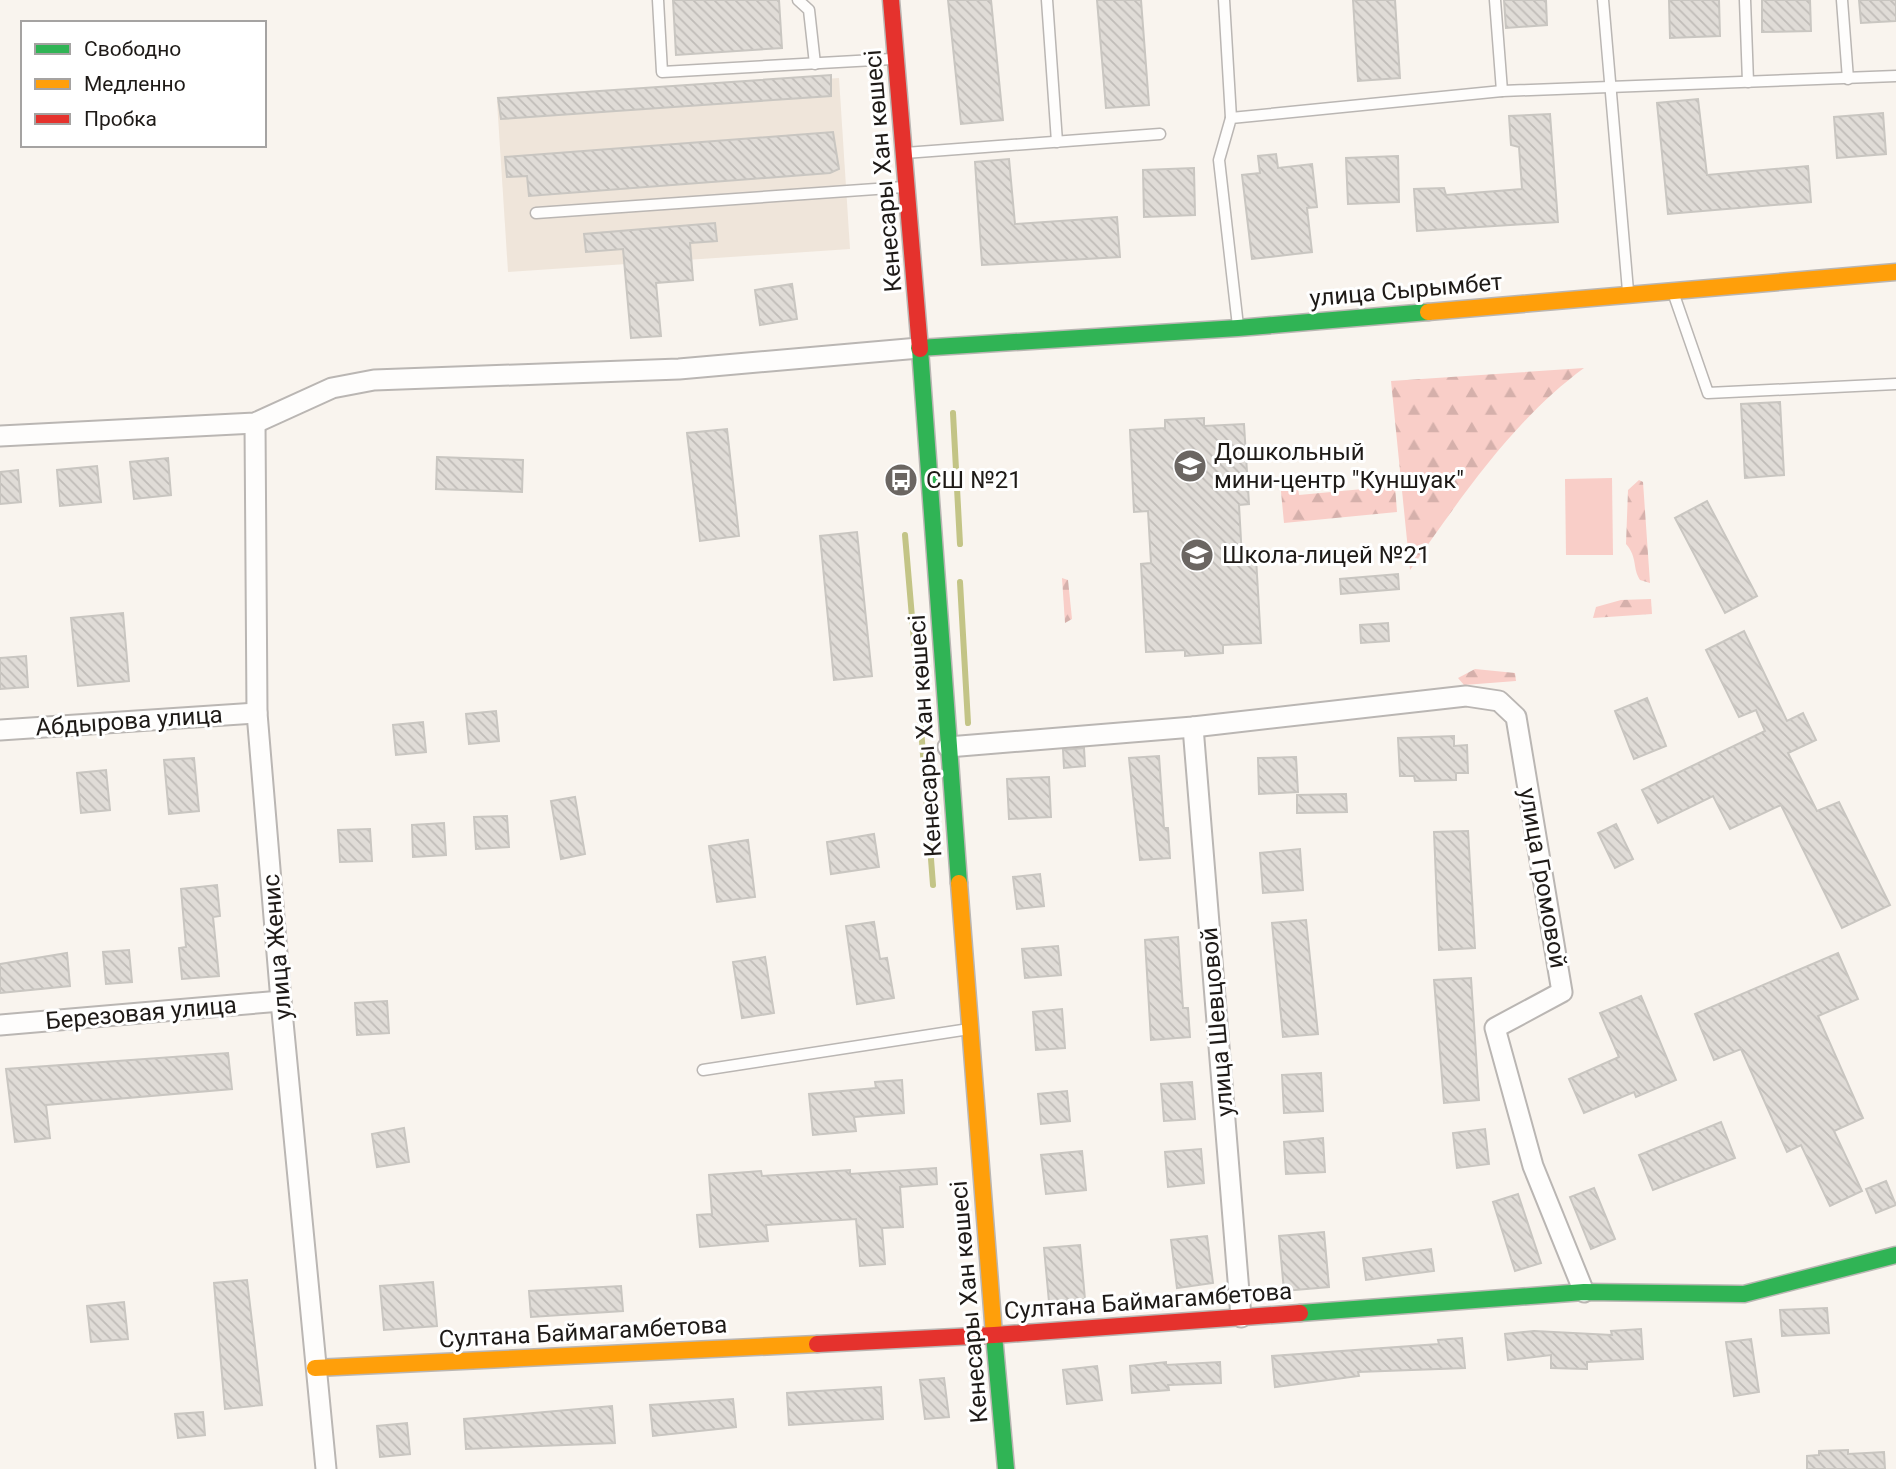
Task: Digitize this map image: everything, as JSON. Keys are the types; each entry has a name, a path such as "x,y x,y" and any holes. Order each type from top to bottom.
{"street":[{"name":"Кенесары Хан көшесі","path":"891,0 908,186 948,747 1006,1469"},
{"name":"улица Сырымбет","path":"919,348 1238,328 1673,291 1893,279"},
{"path":"0,436 255,424 332,388 374,380 679,369 919,348"},
{"name":"улица Женис","path":"255,424 257,713 281,1001 326,1469"},
{"name":"улица Громовой","path":"1193,727 1465,696 1499,701 1516,718 1562,992 1495,1028 1533,1166 1584,1292"},
{"name":"Абдырова улица","path":"0,730 257,713"},
{"path":"948,747 1193,727"},
{"name":"улица Шевцовой","path":"1193,727 1241,1317"},
{"name":"Березовая улица","path":"0,1025 281,1001"},
{"name":"Султана Баймагамбетова","path":"315,1368 995,1335 1584,1292 1744,1294 1896,1255"}],"lane":[{"path":"658,0 662,72 896,59"},
{"path":"798,0 809,10 815,64"},
{"path":"1047,0 1057,142"},
{"path":"1224,0 1231,118 1219,160 1238,328"},
{"path":"1495,0 1502,91"},
{"path":"1603,0 1629,295"},
{"path":"1745,0 1748,82"},
{"path":"1842,0 1848,79"},
{"path":"1231,118 1502,91 1896,76"},
{"path":"905,153 1160,134"},
{"path":"537,213 908,186"},
{"path":"1673,291 1708,393 1896,384"},
{"path":"703,1070 970,1029"}],"shaded area":[{"path":"839,78 850,249 508,272 497,101"}],"green space":[{"path":"1584,368 1558,389 1511,436 1468,488 1410,570 1391,381"},
{"path":"1612,478 1613,555 1566,555 1565,479"},
{"path":"1297,479 1299,495 1395,486 1397,512 1284,523 1280,481"},
{"path":"1639,480 1643,482 1650,583 1640,580 1626,544 1628,490"},
{"path":"1062,578 1068,580 1072,619 1065,623"},
{"path":"1651,599 1652,614 1593,618 1596,607 1621,600"},
{"path":"1475,669 1515,673 1516,681 1464,685 1458,678"}],"building":[{"path":"673,0 779,0 782,48 676,55"},
{"path":"948,0 991,0 1003,120 961,124"},
{"path":"1097,0 1141,0 1149,105 1106,108"},
{"path":"1353,0 1395,0 1400,78 1358,81"},
{"path":"1504,0 1546,0 1547,25 1506,28"},
{"path":"1669,0 1719,0 1720,36 1670,38"},
{"path":"1762,0 1810,0 1811,31 1762,32"},
{"path":"1859,0 1896,0 1896,21 1861,23"},
{"path":"831,75 831,96 501,119 498,98"},
{"path":"1698,99 1707,175 1808,166 1811,202 1668,214 1657,103"},
{"path":"1883,113 1886,154 1837,158 1834,117"},
{"path":"1550,114 1558,222 1417,231 1414,189 1444,188 1446,195 1522,189 1519,147 1511,145 1509,116"},
{"path":"833,132 839,169 830,173 529,196 527,176 507,177 505,157"},
{"path":"1276,154 1278,168 1312,164 1317,207 1307,208 1312,252 1252,259 1242,175 1260,173 1258,156"},
{"path":"1398,156 1399,202 1348,204 1346,158"},
{"path":"1009,159 1015,224 1117,217 1120,257 982,265 975,162"},
{"path":"1194,168 1195,215 1144,217 1143,170"},
{"path":"715,223 717,241 690,243 693,280 656,283 661,336 631,338 623,249 586,252 584,234"},
{"path":"792,284 797,319 760,325 755,290"},
{"path":"1780,402 1784,475 1745,478 1741,404"},
{"path":"1204,418 1204,426 1244,424 1249,504 1239,505 1242,558 1256,558 1261,643 1223,645 1223,653 1185,656 1185,650 1146,652 1141,564 1151,563 1148,511 1134,512 1130,430 1165,428 1165,420"},
{"path":"727,429 739,536 700,541 687,433"},
{"path":"437,457 523,460 522,492 436,489"},
{"path":"168,458 171,495 134,499 130,462"},
{"path":"97,466 101,502 60,506 57,470"},
{"path":"18,470 21,502 0,504 0,472"},
{"path":"1707,501 1757,596 1725,613 1675,518"},
{"path":"857,532 872,676 834,680 820,536"},
{"path":"1398,574 1399,589 1341,594 1340,579"},
{"path":"123,613 129,681 78,686 71,618"},
{"path":"1388,623 1389,641 1361,643 1360,625"},
{"path":"1744,631 1787,721 1803,713 1816,740 1788,753 1817,811 1839,802 1890,905 1842,928 1781,805 1730,829 1713,796 1658,823 1642,790 1765,731 1756,710 1739,717 1706,650"},
{"path":"26,656 28,687 0,689 0,658"},
{"path":"1647,698 1666,746 1634,759 1615,711"},
{"path":"496,711 499,741 469,744 466,714"},
{"path":"423,722 426,752 396,755 393,725"},
{"path":"1454,736 1454,746 1467,745 1468,773 1456,773 1456,780 1415,781 1414,776 1400,776 1398,738"},
{"path":"1084,748 1085,766 1064,768 1063,750"},
{"path":"1159,756 1164,828 1168,828 1170,858 1140,860 1129,758"},
{"path":"1296,757 1298,792 1259,794 1258,758"},
{"path":"194,758 199,811 169,814 164,760"},
{"path":"106,770 110,810 81,813 77,773"},
{"path":"1049,777 1051,817 1009,819 1007,779"},
{"path":"1346,794 1347,812 1297,813 1297,795"},
{"path":"575,797 585,854 561,859 551,801"},
{"path":"507,816 509,847 476,849 474,817"},
{"path":"444,823 446,855 413,857 412,825"},
{"path":"1616,824 1633,859 1615,868 1598,833"},
{"path":"370,829 372,861 340,862 338,830"},
{"path":"1468,831 1475,948 1439,950 1434,832"},
{"path":"874,834 879,867 831,874 827,842"},
{"path":"748,840 755,897 717,902 709,846"},
{"path":"1300,849 1303,890 1263,893 1260,853"},
{"path":"1040,874 1044,906 1017,909 1013,877"},
{"path":"217,885 220,916 213,917 219,976 182,979 179,948 186,947 181,889"},
{"path":"1306,920 1318,1034 1283,1037 1272,923"},
{"path":"874,922 880,959 887,958 894,998 857,1004 846,926"},
{"path":"1178,937 1183,1008 1188,1008 1190,1037 1151,1040 1145,940"},
{"path":"1058,946 1061,975 1025,978 1022,949"},
{"path":"129,950 132,982 106,984 103,952"},
{"path":"67,953 70,986 0,993 0,964"},
{"path":"1838,953 1858,999 1818,1016 1863,1118 1834,1131 1862,1191 1830,1206 1801,1145 1787,1152 1741,1049 1714,1060 1695,1014"},
{"path":"765,957 774,1013 742,1018 733,962"},
{"path":"1471,978 1479,1100 1444,1103 1434,980"},
{"path":"1641,996 1676,1080 1636,1097 1634,1092 1584,1113 1569,1079 1619,1057 1600,1013"},
{"path":"387,1001 389,1033 357,1035 355,1003"},
{"path":"1062,1009 1065,1048 1036,1050 1033,1012"},
{"path":"228,1053 232,1089 46,1105 50,1138 15,1142 6,1069"},
{"path":"1321,1073 1323,1111 1284,1113 1282,1075"},
{"path":"902,1080 904,1113 854,1117 856,1131 813,1135 809,1094 876,1088 875,1082"},
{"path":"1192,1082 1195,1119 1164,1121 1161,1084"},
{"path":"1067,1091 1070,1121 1041,1124 1038,1094"},
{"path":"1721,1122 1735,1158 1653,1190 1639,1155"},
{"path":"404,1128 409,1162 377,1167 372,1134"},
{"path":"1485,1129 1489,1164 1457,1168 1453,1133"},
{"path":"1323,1138 1325,1172 1286,1174 1284,1142"},
{"path":"1201,1149 1204,1183 1168,1187 1165,1152"},
{"path":"1082,1151 1086,1190 1046,1194 1041,1155"},
{"path":"936,1168 937,1184 900,1187 903,1227 882,1228 885,1264 860,1266 856,1219 766,1225 768,1241 700,1247 697,1215 712,1214 709,1175 761,1171 762,1176 850,1170 850,1174"},
{"path":"1886,1181 1896,1205 1876,1213 1866,1189"},
{"path":"1594,1188 1615,1239 1591,1249 1570,1197"},
{"path":"1518,1194 1541,1263 1515,1271 1493,1202"},
{"path":"1324,1232 1329,1287 1284,1291 1279,1236"},
{"path":"1207,1236 1213,1283 1177,1288 1171,1240"},
{"path":"1080,1245 1085,1299 1049,1302 1044,1248"},
{"path":"1431,1249 1434,1271 1366,1280 1363,1258"},
{"path":"247,1280 262,1405 225,1409 214,1283"},
{"path":"433,1282 437,1326 384,1330 380,1286"},
{"path":"621,1286 623,1311 531,1317 529,1291"},
{"path":"124,1302 128,1339 91,1342 87,1306"},
{"path":"1827,1308 1829,1333 1782,1336 1780,1310"},
{"path":"1641,1329 1643,1359 1587,1362 1587,1369 1551,1368 1551,1355 1508,1360 1505,1334 1534,1331 1612,1335 1611,1331"},
{"path":"1462,1338 1465,1368 1358,1372 1359,1376 1275,1387 1272,1356 1439,1344 1438,1340"},
{"path":"1751,1339 1759,1392 1734,1396 1726,1342"},
{"path":"1166,1362 1166,1365 1220,1362 1221,1383 1168,1385 1169,1390 1132,1393 1130,1366"},
{"path":"1097,1366 1102,1400 1067,1404 1063,1370"},
{"path":"944,1378 949,1417 925,1419 920,1380"},
{"path":"881,1387 883,1419 789,1425 787,1393"},
{"path":"733,1399 736,1427 653,1436 650,1405"},
{"path":"612,1406 615,1443 466,1449 464,1419"},
{"path":"203,1412 205,1435 178,1438 175,1414"},
{"path":"407,1423 410,1454 380,1457 377,1426"},
{"path":"1848,1450 1848,1454 1884,1452 1885,1469 1807,1469 1807,1456 1819,1455 1819,1451"}],"waterway":[{"path":"953,413 960,544"},
{"path":"905,535 917,676"},
{"path":"960,582 968,723"},
{"path":"920,715 933,885"}],"traffic: fast":[{"path":"919,348 1238,328 1428,312"},
{"path":"920,349 959,883"},
{"path":"1300,1313 1584,1292 1744,1294 1896,1255"},
{"path":"994,1335 1006,1469"}],"traffic: slow":[{"path":"1428,312 1896,272"},
{"path":"959,883 994,1335"},
{"path":"315,1368 817,1344"}],"traffic: jam":[{"path":"891,0 920,349"},
{"path":"817,1344 994,1335 1300,1313"}],"place":[{"name":"Дошкольный мини-центр \"Куншуак\"","path":"1190,466"},
{"name":"СШ №21","path":"901,480"},
{"name":"Школа-лицей №21","path":"1197,555"}]}
